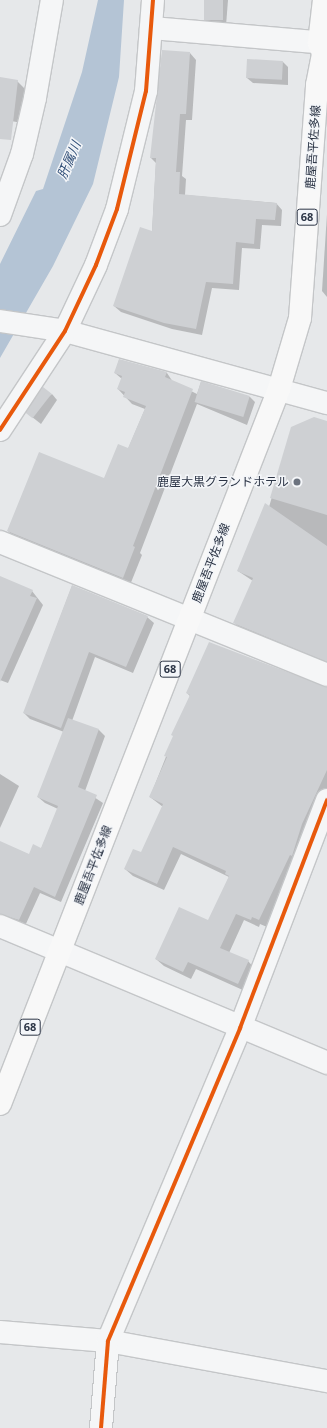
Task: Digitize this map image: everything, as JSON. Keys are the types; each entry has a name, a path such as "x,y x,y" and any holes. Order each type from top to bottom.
{"main road":[{"name":"鹿屋吾平佐多線","path":"0,1104 279,389 300,318 317,85 323,43 324,0"}],"street":[{"path":"0,215 24,147 45,46 52,0"},
{"path":"0,430 60,330 96,265 117,209 146,91 153,0"},
{"path":"151,28 323,43"},
{"path":"0,321 60,330 279,389 327,404"},
{"path":"0,542 327,676"},
{"path":"101,1428 108,1341 240,1028 327,800"},
{"path":"0,926 60,949 240,1028 327,1064"},
{"path":"0,1332 108,1341 327,1381"}],"water":[{"name":"肝属川","path":"98,0 124,0 119,77 93,184 53,266 0,358 0,264 36,191 43,189 82,72"}],"building":[{"path":"204,0 223,0 223,20 204,20"},
{"path":"162,50 190,52 186,114 180,114 176,172 180,172 179,194 277,203 275,220 256,219 254,244 236,242 233,284 206,282 196,329 164,323 113,306 140,227 152,231 156,158 150,158"},
{"path":"247,59 283,61 282,80 246,78"},
{"path":"0,77 18,80 11,140 0,139"},
{"path":"119,359 167,372 165,377 193,389 133,546 135,547 123,578 7,531 39,452 104,478 118,444 128,448 146,406 123,397 125,392 117,389 122,376 114,373"},
{"path":"201,381 250,396 243,417 195,402"},
{"path":"43,387 52,394 33,418 24,411"},
{"path":"314,417 327,421 327,515 270,498 291,427"},
{"path":"265,503 327,546 327,662 233,623 253,578 237,571"},
{"path":"0,576 33,590 30,596 37,598 0,682"},
{"path":"72,585 148,616 126,667 89,652 61,728 23,713"},
{"path":"209,642 327,687 327,770 302,824 292,856 290,855 259,920 252,917 251,920 236,914 220,948 249,960 238,984 188,962 183,972 155,959 179,907 208,920 229,876 225,874 226,871 173,847 157,884 124,869 133,849 141,852 163,804 149,797 167,757 164,756 173,736 171,735 190,695 186,693"},
{"path":"68,718 99,729 78,787 97,795 55,897 34,887 19,920 0,914 0,841 29,854 33,844 41,848 58,806 37,797"}],"cycle path":[{"path":"0,430 65,331 96,265 117,209 146,91 153,0"},
{"path":"101,1428 108,1341 240,1028 327,800"}],"place":[{"name":"鹿屋大黒グランドホテル","path":"297,482"}]}
